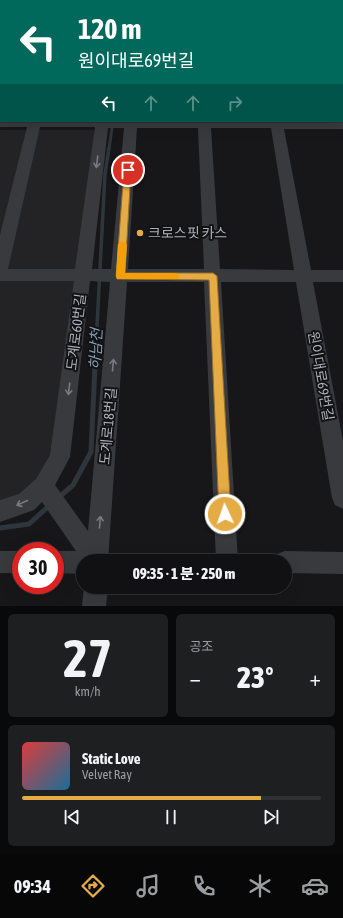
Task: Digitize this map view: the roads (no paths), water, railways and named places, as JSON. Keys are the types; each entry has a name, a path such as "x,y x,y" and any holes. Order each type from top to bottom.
{"street":[{"path":"0,268 34,122"},
{"path":"0,123 204,122 343,124"},
{"path":"204,122 227,554"},
{"name":"도계로60번길","path":"0,511 26,502 46,491 60,457 86,276 103,123"},
{"name":"도계로18번길","path":"97,554 128,123"},
{"name":"원이대로69번길","path":"277,123 343,498"},
{"path":"0,275 343,276"},
{"path":"46,491 92,554"},
{"path":"0,562 12,562"},
{"path":"64,562 76,562"},
{"path":"292,562 343,563"},
{"path":"94,606 95,594"}],"waterway":[{"name":"하남천","path":"109,149 113,122"},
{"name":"하남천","path":"96,345 105,174 109,148"},
{"name":"하남천","path":"58,498 73,485 91,452 96,344"},
{"name":"하남천","path":"0,528 29,524 50,505"}],"place":[{"name":"크로스핏 카스","path":"140,233"}]}
